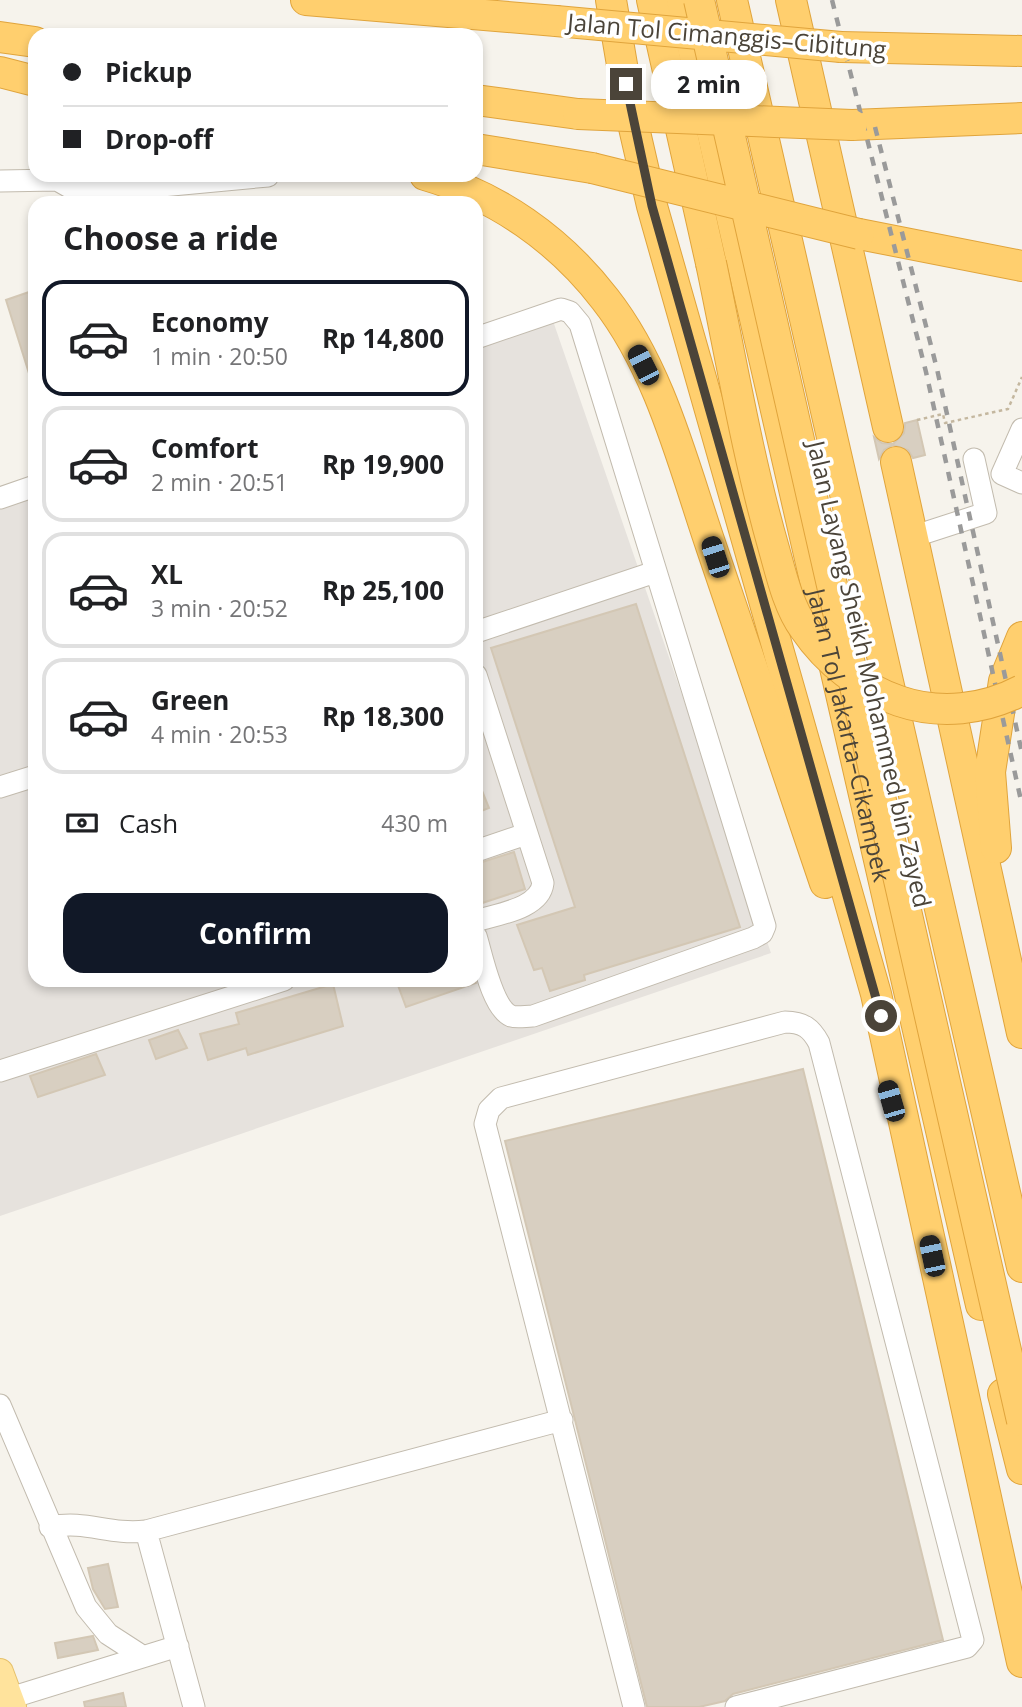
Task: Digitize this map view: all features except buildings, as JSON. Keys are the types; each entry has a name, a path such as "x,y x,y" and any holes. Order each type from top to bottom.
{"highway":[{"name":"Jalan Tol Cimanggis–Cibitung","path":"306,0 841,47 1022,51"},
{"path":"611,0 629,106 652,206 876,993 1022,1661"},
{"path":"652,0 711,263 762,509 783,582 802,626 834,665 873,691 914,706 954,710 1000,702 1022,690"},
{"name":"Jalan Tol Jakarta–Cikampek","path":"682,0 950,1180 1022,1469"},
{"name":"Jalan Layang Sheikh Mohammed bin Zayed","path":"699,0 1022,1421"},
{"name":"Jalan Layang Sheikh Mohammed bin Zayed","path":"717,0 1022,1349"},
{"name":"Jalan Tol Jakarta–Cikampek","path":"732,0 1022,1267"},
{"path":"791,0 888,427"},
{"path":"0,37 28,41"},
{"path":"0,72 28,78"},
{"path":"483,101 578,114 852,125 1022,118"},
{"path":"483,150 592,168 859,234 1022,266"},
{"path":"445,182 481,196"},
{"path":"483,197 514,215 579,266 607,301 654,387 855,974 920,1202"},
{"path":"896,462 1022,1033"},
{"path":"1006,963 990,772 1004,681 1022,637"}],"main road":[{"path":"0,1672 11,1703"}],"street":[{"path":"0,181 28,180"},
{"path":"64,182 71,188 129,189 204,182"},
{"path":"483,336 561,309 576,317 765,926 762,933 533,1016 513,1017 502,1011 495,998 483,959"},
{"path":"1022,429 1002,474 1022,483"},
{"path":"912,537 986,513 974,459"},
{"path":"0,498 28,488"},
{"path":"483,630 655,572"},
{"path":"483,697 543,883 543,890 532,903 483,919"},
{"path":"0,787 28,778"},
{"path":"483,849 526,834"},
{"path":"0,1071 262,987"},
{"path":"634,1707 485,1124 489,1110 501,1098 785,1022 797,1022 812,1030 819,1043 973,1640 967,1647 736,1707"},
{"path":"0,1405 50,1527 95,1621 108,1634 142,1656"},
{"path":"50,1527 79,1523 104,1531 146,1531 562,1419"},
{"path":"146,1531 194,1707"},
{"path":"11,1703 142,1656 178,1646"}],"path":[{"path":"917,420 943,414 945,423 1008,409 1022,377"}],"shaded area":[{"path":"552,318 771,953 0,1216 0,507 28,497 28,987 483,987 483,342"}],"railway":[{"path":"832,0 926,372 1022,805"},
{"path":"875,127 937,369 1022,753"}],"route":[{"path":"626,84 652,206 881,1016"}]}
